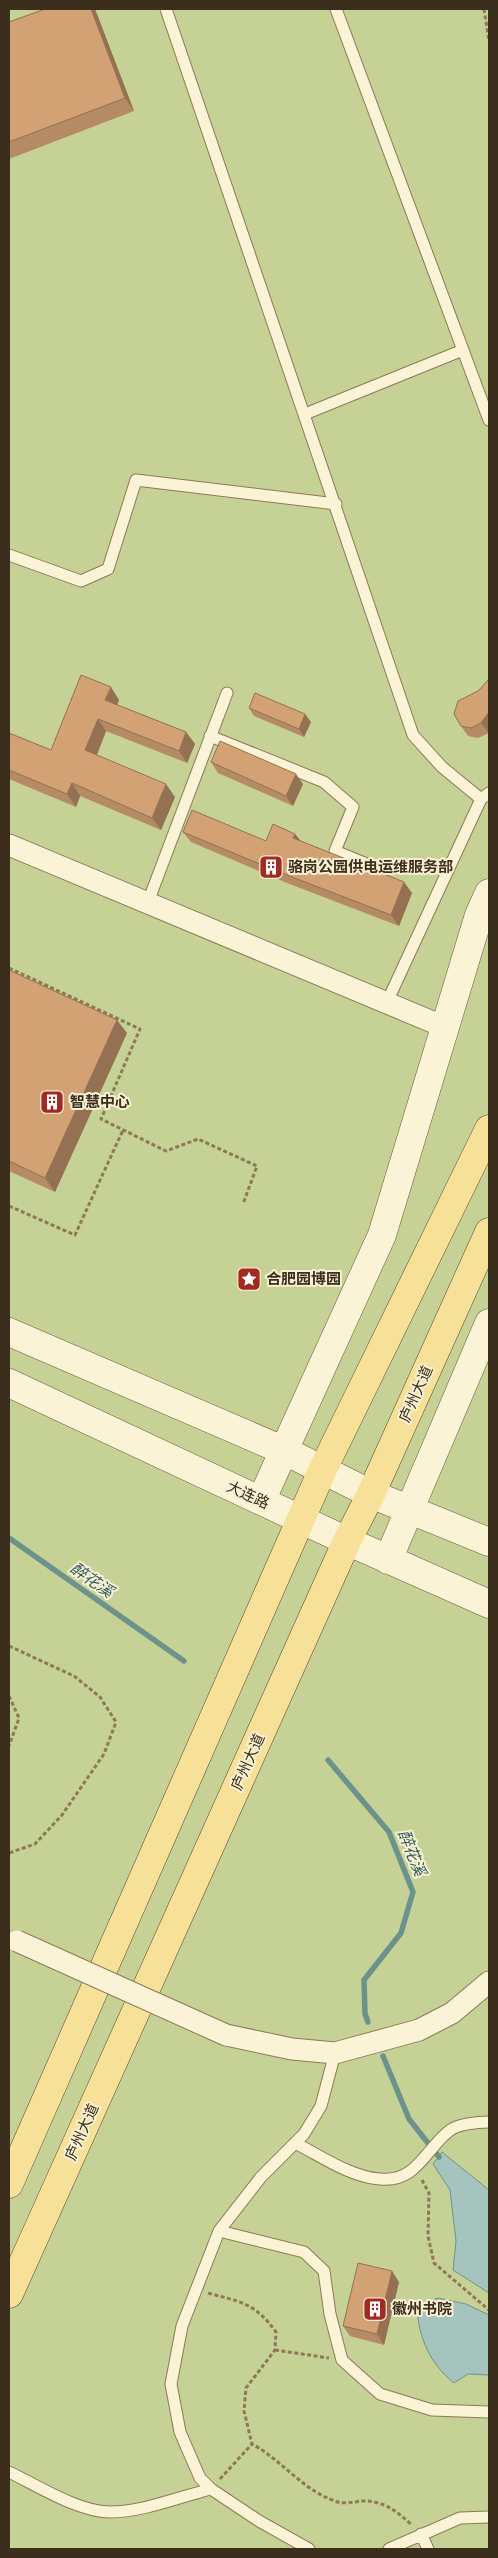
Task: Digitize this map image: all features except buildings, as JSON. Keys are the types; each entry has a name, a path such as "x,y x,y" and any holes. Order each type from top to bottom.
{"main road":[{"path":"261,1501 285,1452 382,1235 479,915 489,893"},
{"path":"9,2184 300,1519 489,1129"},
{"name":"庐州大道","path":"9,2294 347,1541 371,1494 489,1232"},
{"path":"388,1560 408,1508 489,1323"},
{"path":"9,1332 285,1452 371,1494 489,1542"},
{"name":"大连路","path":"9,1383 388,1560 489,1604"}],"street":[{"path":"9,845 446,1028"},
{"path":"13,1940 226,2035 292,2049 335,2052 419,2030 452,2014 489,1982"}],"lane":[{"path":"166,9 336,504 413,735 442,767 485,796 387,1002"},
{"path":"336,9 489,420"},
{"path":"305,414 463,350"},
{"path":"9,556 81,581 108,569 136,480 336,504"},
{"path":"148,902 227,693"},
{"path":"210,736 324,782 353,807 335,851 384,871"},
{"path":"309,2549 259,2522 211,2489 200,2478 180,2432 171,2384 182,2326 219,2231 261,2177 304,2134 321,2106 335,2052"},
{"path":"295,2143 360,2175 380,2179 401,2177 412,2172 450,2130 479,2122 489,2122"},
{"path":"219,2231 304,2252 324,2271 330,2314 342,2360 380,2394 432,2410 489,2412"},
{"path":"9,2472 84,2507 109,2512 143,2507 211,2489"},
{"path":"389,2549 460,2518 489,2516"},
{"path":"421,2534 428,2549"}],"path":[{"path":"484,9 489,41"},
{"path":"9,968 140,1029 101,1119 166,1151 198,1139 257,1166 243,1204"},
{"path":"9,1206 75,1236 123,1130"},
{"path":"9,1646 74,1676 100,1697 116,1722 104,1754 62,1815 35,1844 9,1853"},
{"path":"9,1696 19,1718 9,1746"},
{"path":"412,2172 429,2193 428,2236 434,2263 489,2310"},
{"path":"197,2291 248,2304 267,2319 276,2332 275,2350 246,2388 244,2411 252,2444 266,2452 294,2477 321,2493 340,2503 372,2500 393,2507 421,2534"},
{"path":"275,2350 342,2360"},
{"path":"211,2489 252,2444"}],"green space":[{"name":"合肥园博园","path":"9,9 489,9 489,2549 9,2549"}],"water":[{"path":"442,2152 489,2190 489,2293 453,2270 456,2241 450,2190 433,2164"},
{"path":"438,2298 466,2304 489,2315 489,2375 468,2374 454,2383 432,2358 423,2339 417,2306"}],"waterway":[{"name":"醉花溪","path":"9,1538 184,1661"},
{"name":"醉花溪","path":"328,1760 389,1832 413,1892 401,1933 364,1980 365,2014 368,2022"},
{"path":"383,2056 409,2119 439,2157"}],"place":[{"name":"骆岗公园供电运维服务部","path":"271,867"},
{"name":"智慧中心","path":"52,1102"},
{"name":"合肥园博园","path":"249,1279"},
{"name":"徽州书院","path":"375,2309"}]}
